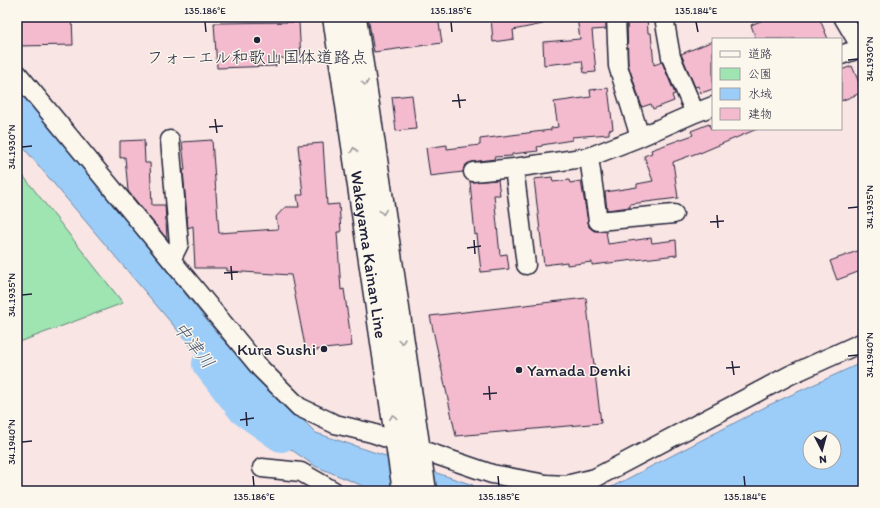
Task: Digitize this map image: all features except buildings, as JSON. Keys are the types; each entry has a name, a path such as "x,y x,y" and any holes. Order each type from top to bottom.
{"main road":[{"name":"Wakayama Kainan Line","path":"334,17 408,451 425,491"},
{"name":"Wakayama Kainan Line","path":"355,17 408,451 404,491"}],"street":[{"path":"616,17 618,66 640,137"},
{"path":"664,17 671,57 696,113"},
{"path":"842,56 862,49 843,17"},
{"path":"17,74 261,369 299,406 335,424 372,433 408,451 492,474 546,484 566,485 581,482 596,478 790,375 863,342"},
{"path":"473,172 514,168 589,157 712,106"},
{"path":"170,140 179,244 171,260"},
{"path":"589,157 598,221 674,214"},
{"path":"514,168 526,265"},
{"path":"262,468 301,472 334,491"}],"green space":[{"path":"17,168 123,303 17,343"}],"water":[{"path":"17,86 221,338 316,433 473,485 470,491 375,491 315,466 260,428 17,140"},
{"path":"863,362 863,491 604,491 769,405"}],"waterway":[{"name":"中津川","path":"208,364 244,410 281,436"}],"place":[{"name":"フォーエル和歌山国体道路点","path":"257,40"},
{"name":"Kura Sushi","path":"324,349"},
{"name":"Yamada Denki","path":"519,370"}]}
